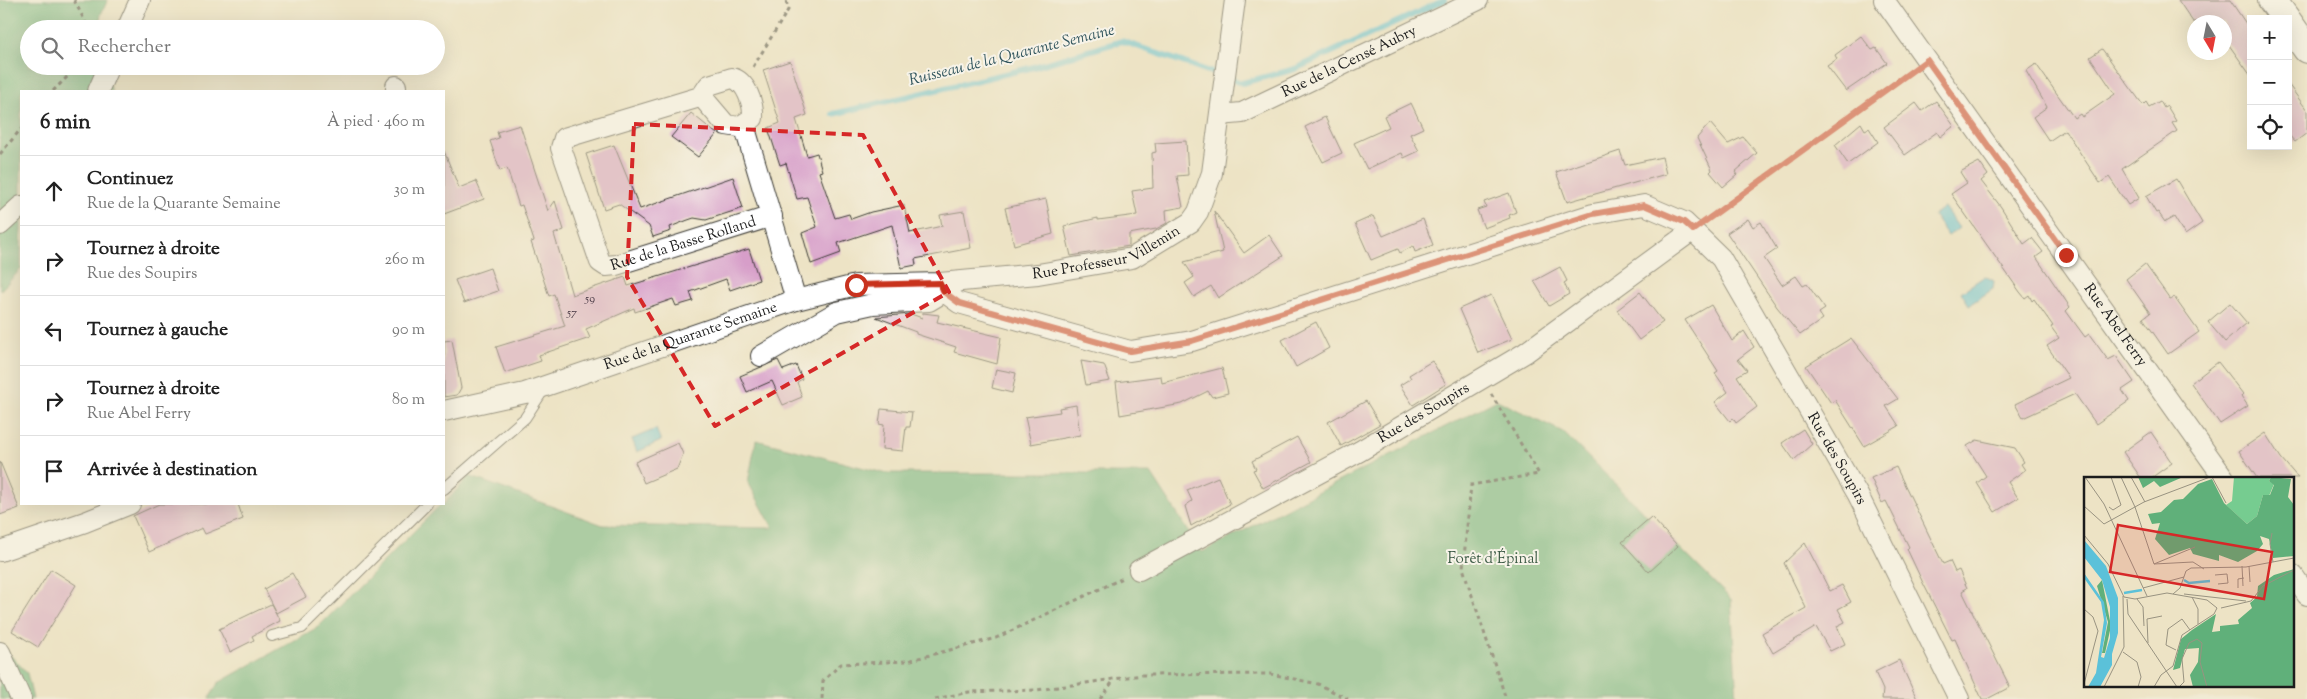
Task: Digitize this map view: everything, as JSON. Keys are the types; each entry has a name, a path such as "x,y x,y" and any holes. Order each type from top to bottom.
{"street":[{"path":"131,20 140,0"},
{"name":"Rue Professeur Villemin","path":"942,288 1132,258 1190,222 1198,212 1212,173 1235,0"},
{"name":"Rue de la Censé Aubry","path":"1220,115 1242,114 1478,0"},
{"name":"Rue Abel Ferry","path":"1884,0 2223,477"},
{"path":"2272,0 2283,15"},
{"path":"2292,28 2307,49"},
{"path":"98,90 106,75"},
{"name":"Rue de la Basse Rolland","path":"743,84 738,79 732,78 709,85 703,96 564,138 561,148 600,262 606,266 616,265 772,216"},
{"path":"703,96 726,125 732,127 744,125 753,118 754,111 743,84"},
{"name":"Rue de la Basse Rolland","path":"744,125 796,300"},
{"name":"Rue des Soupirs","path":"942,288 959,303 1130,351 1192,341 1593,214 1644,205 1684,222 1721,258 1858,495 1959,699"},
{"path":"0,225 20,207"},
{"name":"Rue des Soupirs","path":"1139,570 1360,451 1525,354 1693,230"},
{"name":"Rue de la Quarante Semaine","path":"445,411 525,393 796,300 856,285 942,288"},
{"path":"761,356 837,312 873,304 929,301 942,288"},
{"path":"0,551 85,522 128,505"},
{"path":"2294,576 2307,595"},
{"path":"0,652 21,699"}],"lane":[{"path":"445,488 525,418 546,386"},
{"path":"272,636 302,628 426,505"}],"path":[{"path":"74,0 84,20"},
{"path":"743,84 788,10 786,0"},
{"path":"1693,230 1927,60"},
{"path":"54,90 69,75"},
{"path":"0,154 20,130"},
{"path":"1482,379 1539,474 1470,485 1463,568 1506,699"},
{"path":"822,699 823,681 841,664 907,661 996,638 1139,570"},
{"path":"935,699 969,692 1037,690 1142,675 1271,674 1318,684 1348,699"},
{"path":"1100,699 1115,679"}],"highlighted area":[{"path":"634,124 863,135 949,292 715,426 627,277"}],"green space":[{"path":"0,0 108,0 100,20 20,20 20,75 105,75 112,90 20,90 20,270 0,291"},
{"name":"Forêt d'Épinal","path":"1497,400 1563,432 1731,599 1737,699 209,699 218,683 318,627 440,505 445,505 469,476 603,525 773,528 748,482 756,440 884,473 1151,473 1202,552"},
{"path":"0,644 27,673 33,699 0,699"}],"water":[{"path":"1944,207 1959,228 1948,236 1933,215"},
{"path":"1985,276 1994,281 1993,289 1969,305 1961,292"},
{"path":"656,429 661,441 637,452 632,439"}],"building":[{"path":"2178,0 2230,0 2247,25 2247,70 2232,49 2232,15 2188,15"},
{"path":"1861,36 1872,50 1876,48 1887,63 1846,91 1827,66 1837,59 1835,55"},
{"path":"2102,49 2143,105 2146,102 2149,107 2160,101 2164,108 2167,106 2176,121 2172,123 2177,131 2122,169 2139,198 2128,205 2109,177 2100,183 2065,130 2049,141 2033,117 2047,107 2026,71 2036,64 2074,118 2080,114 2082,117 2115,94 2090,57"},
{"path":"790,61 807,115 796,119 807,156 817,153 822,171 819,172 835,218 849,214 851,219 871,212 904,205 910,233 942,226 940,215 964,211 971,248 915,259 916,265 901,268 892,225 838,243 841,253 811,264 802,233 817,227 807,197 797,199 786,163 780,165 768,128 780,123 763,70"},
{"path":"2292,89 2307,110 2307,133 2295,142 2292,139"},
{"path":"1936,101 1954,126 1940,137 1937,132 1905,155 1884,127 1916,103 1922,111"},
{"path":"1411,103 1423,128 1410,134 1419,151 1404,158 1402,153 1367,169 1354,143 1389,127 1384,116"},
{"path":"691,113 717,134 698,157 671,137"},
{"path":"1325,117 1342,153 1323,162 1305,127"},
{"path":"1710,123 1728,144 1743,137 1757,153 1735,172 1737,175 1723,187 1710,172 1712,170 1697,138"},
{"path":"1861,123 1865,130 1869,128 1878,142 1848,164 1835,145"},
{"path":"520,125 548,211 555,201 564,230 554,234 572,295 625,277 628,286 749,249 759,280 730,290 726,279 690,292 693,301 676,306 673,299 635,312 634,308 586,329 590,338 539,355 541,361 505,373 496,347 565,326 554,294 549,296 531,242 534,241 522,205 519,206 507,168 500,171 490,141 499,138 497,132"},
{"path":"1186,141 1188,175 1177,176 1183,207 1166,210 1167,223 1156,229 1129,234 1129,246 1071,256 1064,226 1098,218 1098,220 1137,215 1132,191 1153,188 1152,153 1156,152 1155,143"},
{"path":"614,145 640,209 733,177 743,208 706,220 694,218 670,227 671,231 653,237 649,226 619,204 604,209 586,154"},
{"path":"1620,151 1625,165 1662,157 1666,174 1567,202 1556,172"},
{"path":"445,153 459,188 476,181 484,199 445,214"},
{"path":"1979,162 1988,175 1981,181 2001,207 2024,244 2032,238 2043,252 2036,257 2070,307 2066,311 2085,337 2089,334 2108,360 2116,356 2134,382 2122,390 2129,401 2096,424 2075,394 2023,418 2015,404 2069,378 2047,346 2059,338 2051,327 2053,326 2034,299 2032,301 2029,295 2025,298 2020,292 1951,194 1967,183 1960,172"},
{"path":"2176,179 2202,223 2185,235 2174,217 2165,222 2158,212 2156,213 2146,196"},
{"path":"1509,193 1516,212 1509,215 1510,218 1484,228 1477,210 1486,207 1484,202"},
{"path":"1046,199 1053,234 1014,245 1005,208"},
{"path":"1214,211 1244,253 1269,235 1283,256 1218,298 1211,286 1194,297 1185,283 1194,277 1184,262 1223,252"},
{"path":"1373,216 1383,236 1423,219 1433,245 1415,252 1413,246 1400,253 1398,249 1371,260 1355,224"},
{"path":"1748,219 1753,227 1761,222 1777,249 1764,258 1782,285 1796,276 1803,286 1807,284 1825,309 1819,313 1823,319 1800,335 1777,307 1727,233"},
{"path":"2145,264 2170,299 2174,297 2199,332 2168,354 2143,318 2150,313 2126,279"},
{"path":"1560,267 1567,281 1564,283 1569,294 1549,306 1534,281"},
{"path":"490,268 498,291 464,303 455,280"},
{"path":"1640,292 1663,322 1639,340 1617,310"},
{"path":"1491,295 1512,339 1478,353 1459,309"},
{"path":"2230,303 2247,323 2225,342 2208,322"},
{"path":"1711,305 1732,341 1744,331 1754,347 1738,359 1747,370 1737,376 1757,407 1736,423 1733,418 1730,421 1715,402 1728,392 1715,373 1718,371 1685,320"},
{"path":"923,313 939,315 937,322 1001,337 997,364 954,352 956,347 916,334 916,332 876,317 911,314 922,318"},
{"path":"1316,322 1329,348 1296,367 1282,340"},
{"path":"1851,338 1898,399 1886,406 1899,426 1864,446 1835,400 1831,403 1806,366"},
{"path":"452,340 461,388 457,395 445,397 445,341"},
{"path":"778,360 783,370 796,365 802,379 797,382 802,397 783,405 772,381 747,392 740,376"},
{"path":"1081,361 1104,365 1110,381 1086,385"},
{"path":"1432,361 1446,384 1413,405 1400,385 1411,378 1409,375"},
{"path":"2218,362 2243,394 2241,396 2248,406 2220,424 2191,383"},
{"path":"1222,368 1228,393 1212,397 1208,391 1182,404 1120,415 1116,382 1161,376 1162,383"},
{"path":"996,369 1016,373 1012,393 992,388"},
{"path":"1366,401 1380,424 1341,446 1328,422"},
{"path":"1076,405 1080,435 1031,444 1025,417 1060,412 1059,408"},
{"path":"881,409 912,412 910,427 906,427 903,451 882,449 884,425 879,424"},
{"path":"1803,429 1812,444 1794,460 1782,443"},
{"path":"2151,432 2172,463 2152,477 2140,477 2123,452"},
{"path":"2265,433 2281,458 2298,478 2256,477 2239,451"},
{"path":"1297,437 1311,462 1263,488 1253,470 1256,469 1252,461"},
{"path":"1977,440 2015,448 2024,462 2021,464 2025,470 2008,482 2018,498 1995,512 1977,483 1986,476 1967,446"},
{"path":"678,443 683,454 677,469 644,483 635,462"},
{"path":"0,462 19,508 0,515"},
{"path":"1896,467 1943,564 1950,561 1955,572 1959,570 1967,588 1962,591 2010,687 1987,699 1982,699 1955,639 1952,640 1923,583 1907,549 1909,547 1886,501 1882,503 1871,478"},
{"path":"1218,477 1230,504 1191,526 1185,506 1192,501 1187,490"},
{"path":"157,505 238,505 243,519 205,534 202,528 149,552 133,516"},
{"path":"1651,517 1678,546 1649,572 1622,542"},
{"path":"1805,543 1830,591 1842,585 1851,602 1838,609 1845,622 1837,626 1845,644 1830,651 1816,627 1773,653 1762,633 1806,608 1784,563"},
{"path":"51,569 76,585 38,647 12,631"},
{"path":"292,573 306,597 276,613 264,589"},
{"path":"271,604 280,621 252,636 254,640 230,652 219,629"},
{"path":"1899,660 1917,699 1882,699 1883,690 1875,672"}],"waterway":[{"name":"Ruisseau de la Quarante Semaine","path":"833,114 1030,68 1122,41 1242,83 1295,69 1445,0"}],"route":[{"path":"856,285 940,283 944,292 959,303 1130,351 1192,341 1593,214 1644,205 1684,222 1693,230 1927,60 2066,255"}]}
